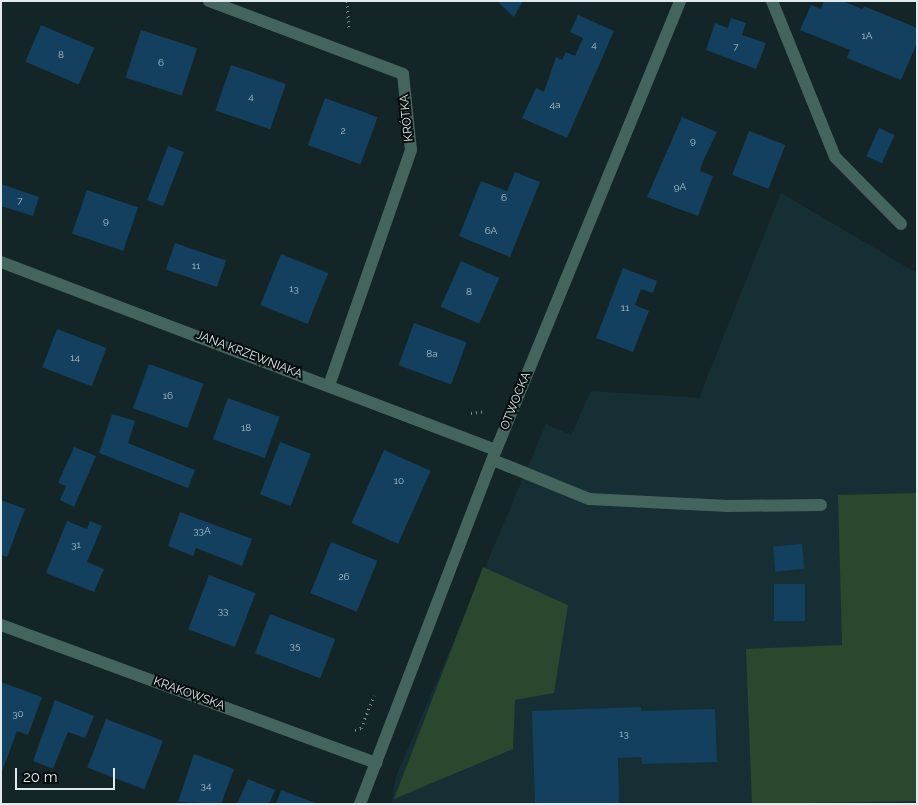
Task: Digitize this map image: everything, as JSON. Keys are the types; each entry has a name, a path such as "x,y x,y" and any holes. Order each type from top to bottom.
{"street":[{"name":"KRÓTKA","path":"209,1 403,74 411,150 329,385"},
{"name":"OTWOCKA","path":"360,804 495,455 680,1"},
{"path":"772,1 835,157 900,224"},
{"name":"JANA KRZEWNIAKA","path":"1,262 329,385 495,455 589,499 728,506 821,504"},
{"name":"KRAKOWSKA","path":"1,625 376,763"}],"shaded area":[{"path":"781,193 917,273 917,804 392,804 395,779 546,424 571,435 591,391 699,398"}],"green space":[{"path":"917,493 917,801 752,804 746,649 842,645 838,495"},
{"path":"483,567 568,605 554,693 515,700 513,749 394,799"}],"building":[{"path":"497,1 523,1 514,17"},
{"path":"824,1 843,1 862,9 864,6 917,28 917,43 901,80 847,58 850,50 800,30 811,5 821,9"},
{"path":"578,15 614,31 567,138 522,118 536,88 544,92 556,57 562,60 566,52 575,56 583,38 570,32"},
{"path":"731,18 746,23 742,35 766,43 756,69 706,50 715,23 728,28"},
{"path":"41,25 94,48 79,84 25,62"},
{"path":"141,30 197,48 182,96 126,78"},
{"path":"231,65 286,84 270,129 215,110"},
{"path":"325,98 378,117 361,164 308,145"},
{"path":"682,117 717,132 700,171 713,176 698,216 647,197"},
{"path":"879,128 895,135 882,163 866,156"},
{"path":"749,131 785,145 769,189 732,175"},
{"path":"168,146 184,152 163,206 147,200"},
{"path":"515,172 540,182 510,257 459,236 481,181 507,191"},
{"path":"1,184 39,197 33,216 1,206"},
{"path":"87,190 138,208 123,251 72,233"},
{"path":"175,243 226,261 217,287 166,269"},
{"path":"281,254 328,273 308,324 260,305"},
{"path":"461,261 499,278 479,324 441,307"},
{"path":"623,268 657,281 653,293 641,289 635,305 649,311 633,352 596,338"},
{"path":"414,323 467,342 451,384 399,365"},
{"path":"57,329 106,348 92,386 42,367"},
{"path":"149,364 204,384 187,428 133,408"},
{"path":"228,398 280,417 265,458 213,439"},
{"path":"112,414 135,421 128,443 195,470 188,488 99,453"},
{"path":"280,442 311,454 291,506 260,494"},
{"path":"74,447 96,456 74,507 60,500 66,486 58,483"},
{"path":"384,450 431,471 398,544 351,523"},
{"path":"1,500 25,509 7,557 1,555"},
{"path":"180,512 252,539 242,566 196,548 193,556 168,546"},
{"path":"67,521 87,529 90,521 102,526 87,562 104,569 94,592 46,573"},
{"path":"331,542 377,561 357,612 310,593"},
{"path":"802,544 804,569 775,571 773,547"},
{"path":"209,575 256,593 235,647 188,629"},
{"path":"774,584 805,584 805,621 774,621"},
{"path":"270,614 335,639 320,678 255,653"},
{"path":"1,682 42,697 28,735 17,731 1,774"},
{"path":"55,700 94,716 85,738 68,732 53,769 33,761"},
{"path":"641,707 641,711 715,709 717,762 642,764 642,757 618,758 619,804 535,804 532,711"},
{"path":"106,719 163,741 144,789 87,768"},
{"path":"194,754 234,769 221,804 178,802"},
{"path":"248,779 275,790 269,804 237,804"},
{"path":"281,790 318,804 276,804"}]}
